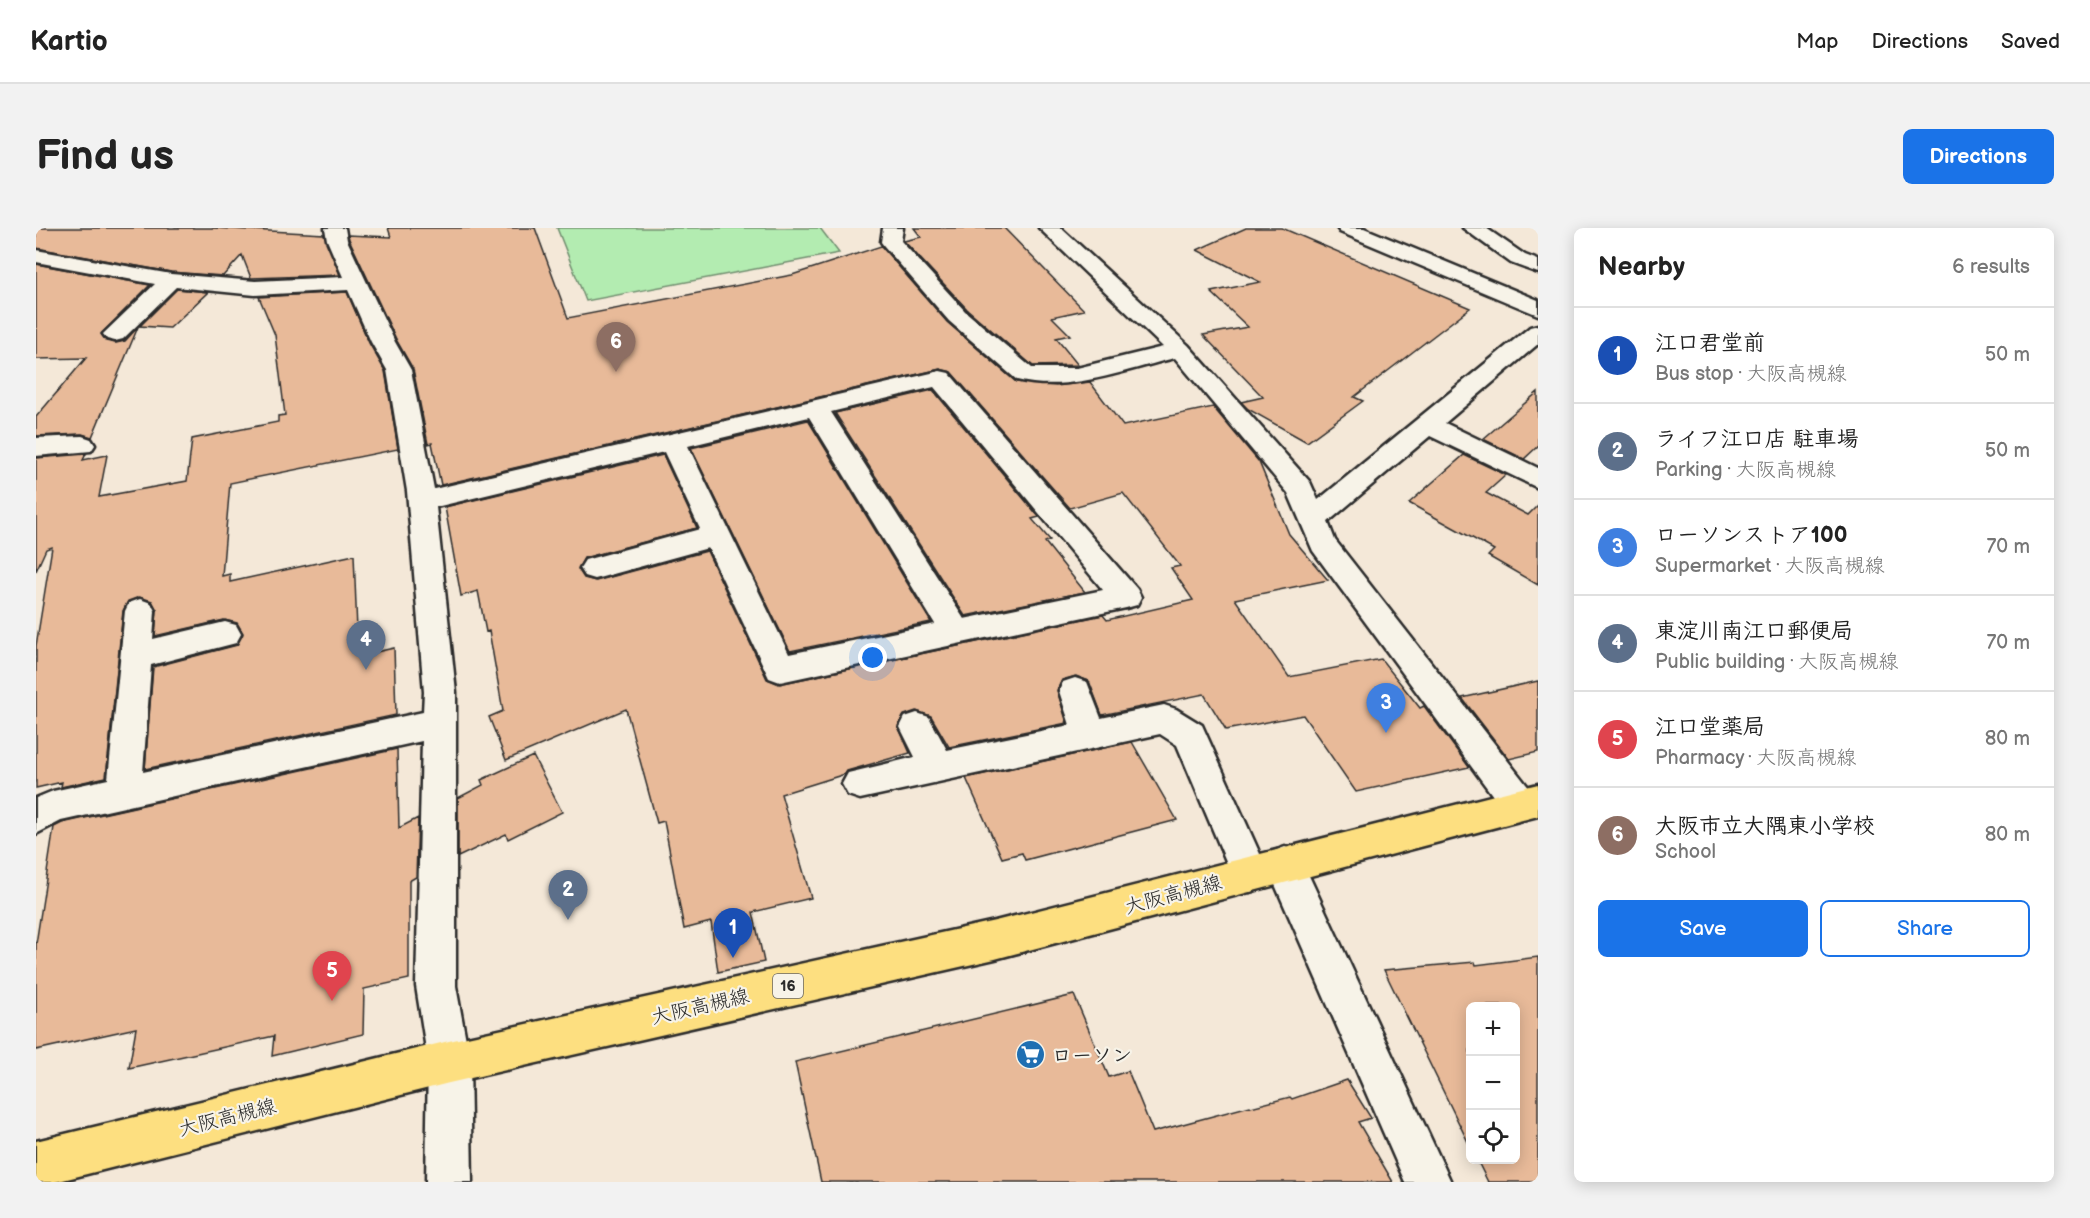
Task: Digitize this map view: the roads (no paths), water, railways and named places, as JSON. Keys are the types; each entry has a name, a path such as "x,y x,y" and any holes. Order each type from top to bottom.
{"main road":[{"name":"大阪高槻線","path":"36,1164 449,1062 995,940 1529,802"}],"street":[{"path":"336,228 337,240 356,283 383,342 399,370 415,450 422,501 440,692 436,986 449,1062 449,1182"},
{"path":"893,228 891,242 957,316 1026,375 1077,375 1180,350"},
{"path":"1049,228 1180,350 1300,489 1323,544 1529,802"},
{"path":"1347,228 1538,308"},
{"path":"1473,228 1531,264 1491,288"},
{"path":"36,256 171,280 255,288 356,283"},
{"path":"115,334 171,280"},
{"path":"1314,519 1538,332"},
{"path":"422,501 672,441 815,407 940,378 1126,597 780,669 672,441"},
{"path":"815,407 956,632"},
{"path":"1427,424 1538,479"},
{"path":"36,447 82,445"},
{"path":"595,568 717,535"},
{"path":"124,792 140,611"},
{"path":"136,656 225,634"},
{"path":"1076,691 1090,735"},
{"path":"860,784 1164,719 1190,735 1267,869 1428,1182"},
{"path":"36,818 53,807 440,723"},
{"path":"917,727 939,768"}],"place":[{"name":"大阪市立大隅東小学校","path":"616,372"},
{"name":"東淀川南江口郵便局","path":"366,670"},
{"name":"ローソンストア100","path":"1386,733"},
{"name":"ライフ江口店 駐車場","path":"568,920"},
{"name":"江口君堂前","path":"733,958"},
{"name":"江口堂薬局","path":"332,1001"},
{"name":"ローソン","path":"1031,1055"}]}
